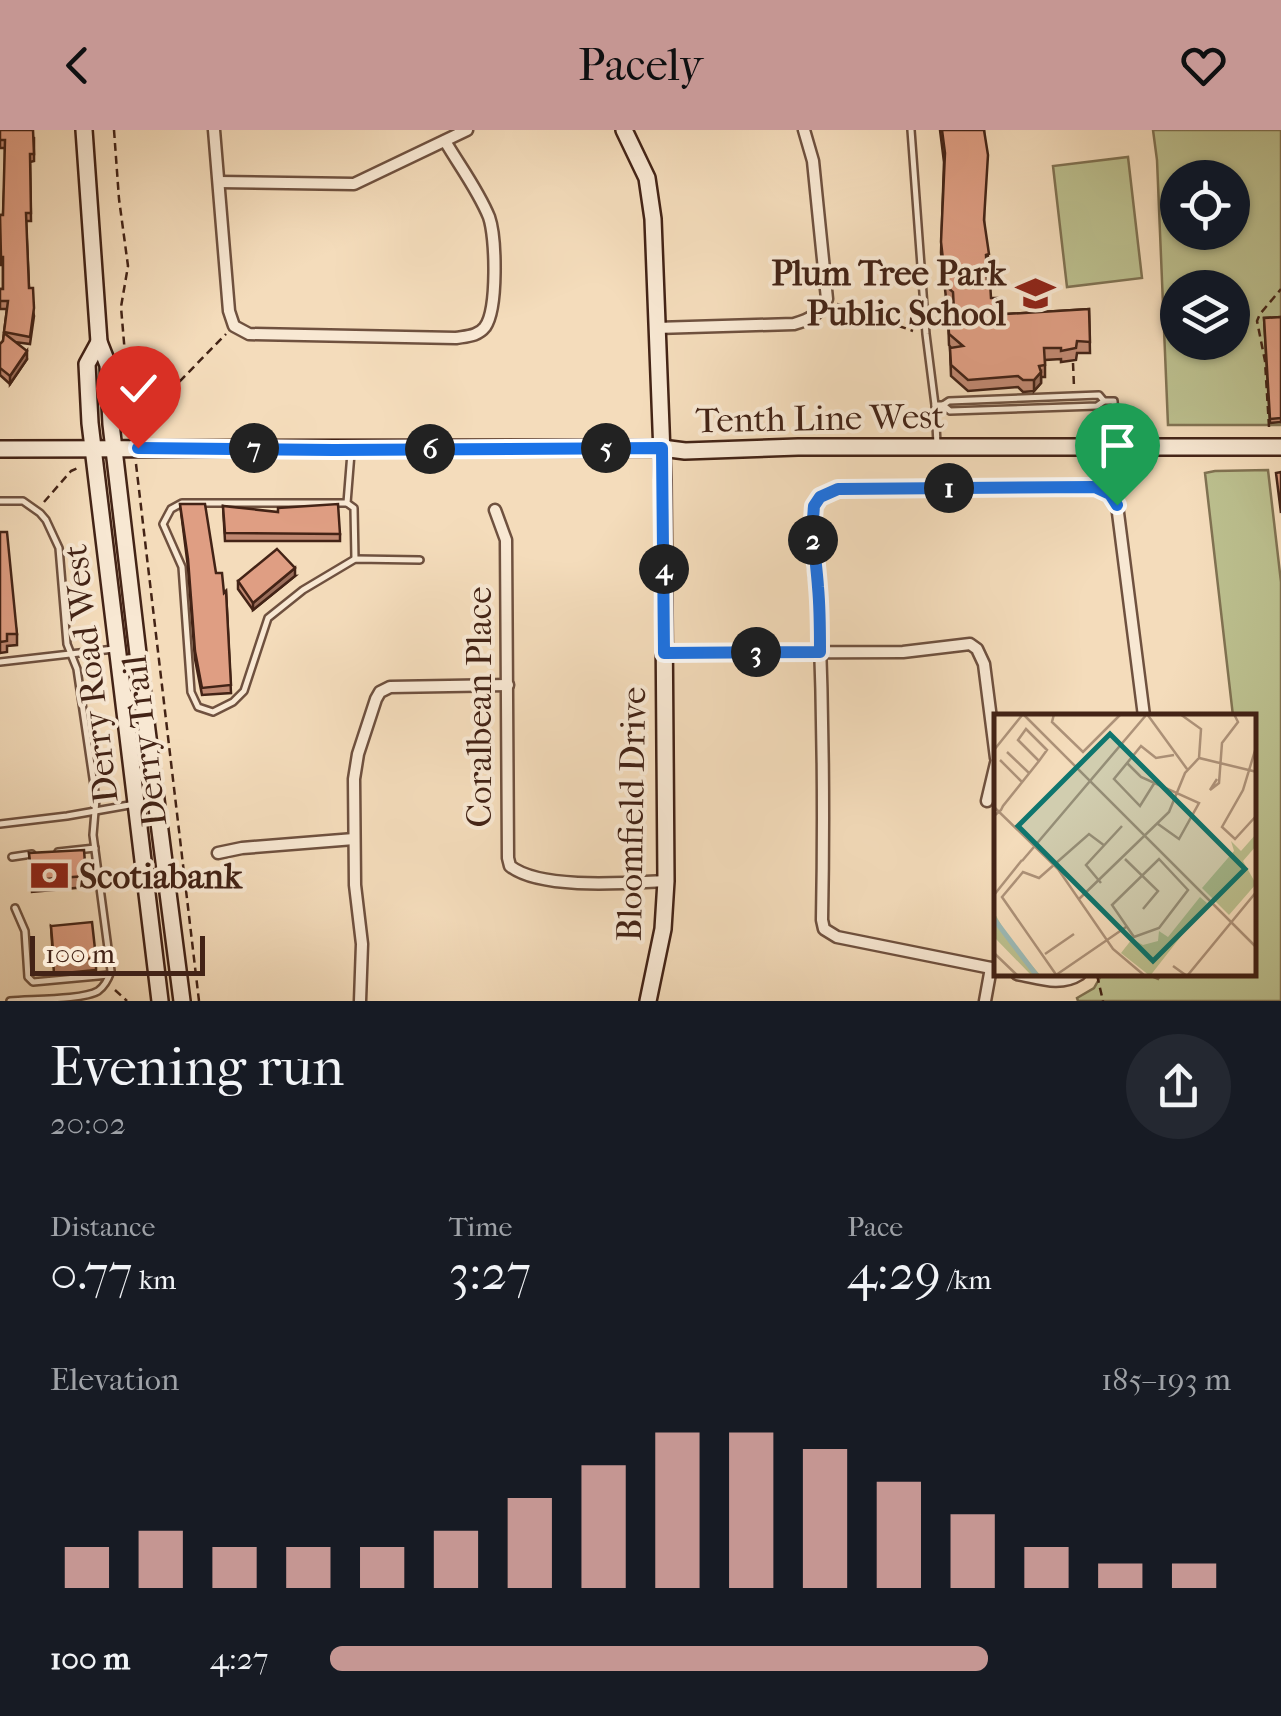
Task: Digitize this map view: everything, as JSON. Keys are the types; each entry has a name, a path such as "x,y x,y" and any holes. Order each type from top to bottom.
{"street":[{"name":"Derry Road West","path":"84,130 99,342 108,366 146,730 182,1001"},
{"path":"214,130 229,311 234,326 248,334 456,338 474,336 484,328 492,314 494,248 490,221 444,141"},
{"path":"220,182 354,184 467,130"},
{"name":"Bloomfield Drive","path":"624,130 647,178 653,219 662,448 666,881 663,928 648,1001"},
{"path":"656,328 794,324 812,320 821,311 827,299 813,161 804,130"},
{"name":"Derry Road West","path":"99,342 87,364 93,448 160,1001"},
{"name":"Tenth Line West","path":"0,449 720,451 790,447 1281,446"},
{"path":"985,1001 993,969 837,938 824,929 814,506 828,492 838,489 1095,487 1110,494 1117,505 1144,714"},
{"name":"Coralbean Place","path":"494,510 506,540 510,866 524,876 556,881 666,881"},
{"path":"664,653 903,652 970,644 984,664 994,745"},
{"path":"360,1001 362,944 355,885 354,779 358,754 380,692 390,687 508,686"},
{"path":"987,802 994,770"},
{"path":"218,853 354,839"},
{"path":"1028,976 1057,981 1076,976"}],"lane":[{"path":"911,130 937,447"},
{"path":"935,405 949,401 1100,395 1104,401"},
{"path":"943,405 950,411 1097,406 1114,401 1117,446"},
{"path":"347,503 351,450"},
{"path":"0,502 23,502 40,513 59,548 68,644 78,669 96,799 95,848 110,975 101,989 89,994 10,1001"},
{"path":"355,559 354,508 347,503 182,503 171,510 163,524 182,568 191,692 198,707 213,712 244,691 268,618 303,590 355,559 420,560"},
{"path":"0,662 117,648"},
{"path":"0,824 136,804"},
{"path":"12,856 95,848"},
{"path":"15,908 25,931 28,976 33,982 110,975"}],"path":[{"path":"114,130 128,266 121,308 132,432 234,326"},
{"path":"1269,427 1265,361 1256,321 1281,289"},
{"path":"827,299 913,331"},
{"path":"1072,363 1075,396"},
{"path":"44,502 78,468"},
{"name":"Derry Trail","path":"138,475 199,1001"},
{"path":"1096,976 1103,1001"},
{"path":"115,990 126,1001"}],"green space":[{"path":"1153,130 1281,130 1281,425 1168,425 1165,360 1250,360 1250,270 1162,270 1161,250 1250,250 1250,160 1160,160 1160,232"},
{"path":"1128,157 1142,278 1067,287 1053,166"},
{"path":"1268,470 1281,582 1281,1001 1078,1001 1094,988 1101,976 1158,979 1256,976 1256,714 1233,714 1205,473"}],"building":[{"path":"0,130 33,130 31,213 26,213 29,288 33,288 34,308 30,337 4,332 8,301 0,301 0,215 5,140 0,140"},
{"path":"942,130 984,130 988,155 984,220 991,298 1004,298 1006,314 1089,309 1090,342 1077,341 1076,348 1061,351 1044,348 1045,365 1039,366 1041,372 1034,380 1018,376 968,380 951,365 950,348 963,346 949,334 948,316 954,310 953,292 946,286 941,242 945,153"},
{"path":"1281,317 1281,418 1270,419 1264,318"},
{"path":"4,333 27,351 10,376 0,368"},
{"path":"1281,472 1281,513 1276,473"},
{"path":"180,504 205,504 216,573 222,573 226,591 231,685 202,688"},
{"path":"338,504 340,534 225,533 223,506 278,512 278,508"},
{"path":"0,532 7,532 17,634 7,634 7,641 0,642"},
{"path":"277,549 295,568 253,603 238,581"},
{"path":"84,850 86,876 32,880 29,853"},
{"path":"92,922 96,958 54,962 51,926"}],"place":[{"name":"Plum Tree Park Public School","path":"1036,293"},
{"name":"Scotiabank","path":"49,876"}],"route":[{"path":"138,448 662,448 664,653 820,652 812,517 814,506 828,492 1095,487 1110,494 1117,505"}]}
